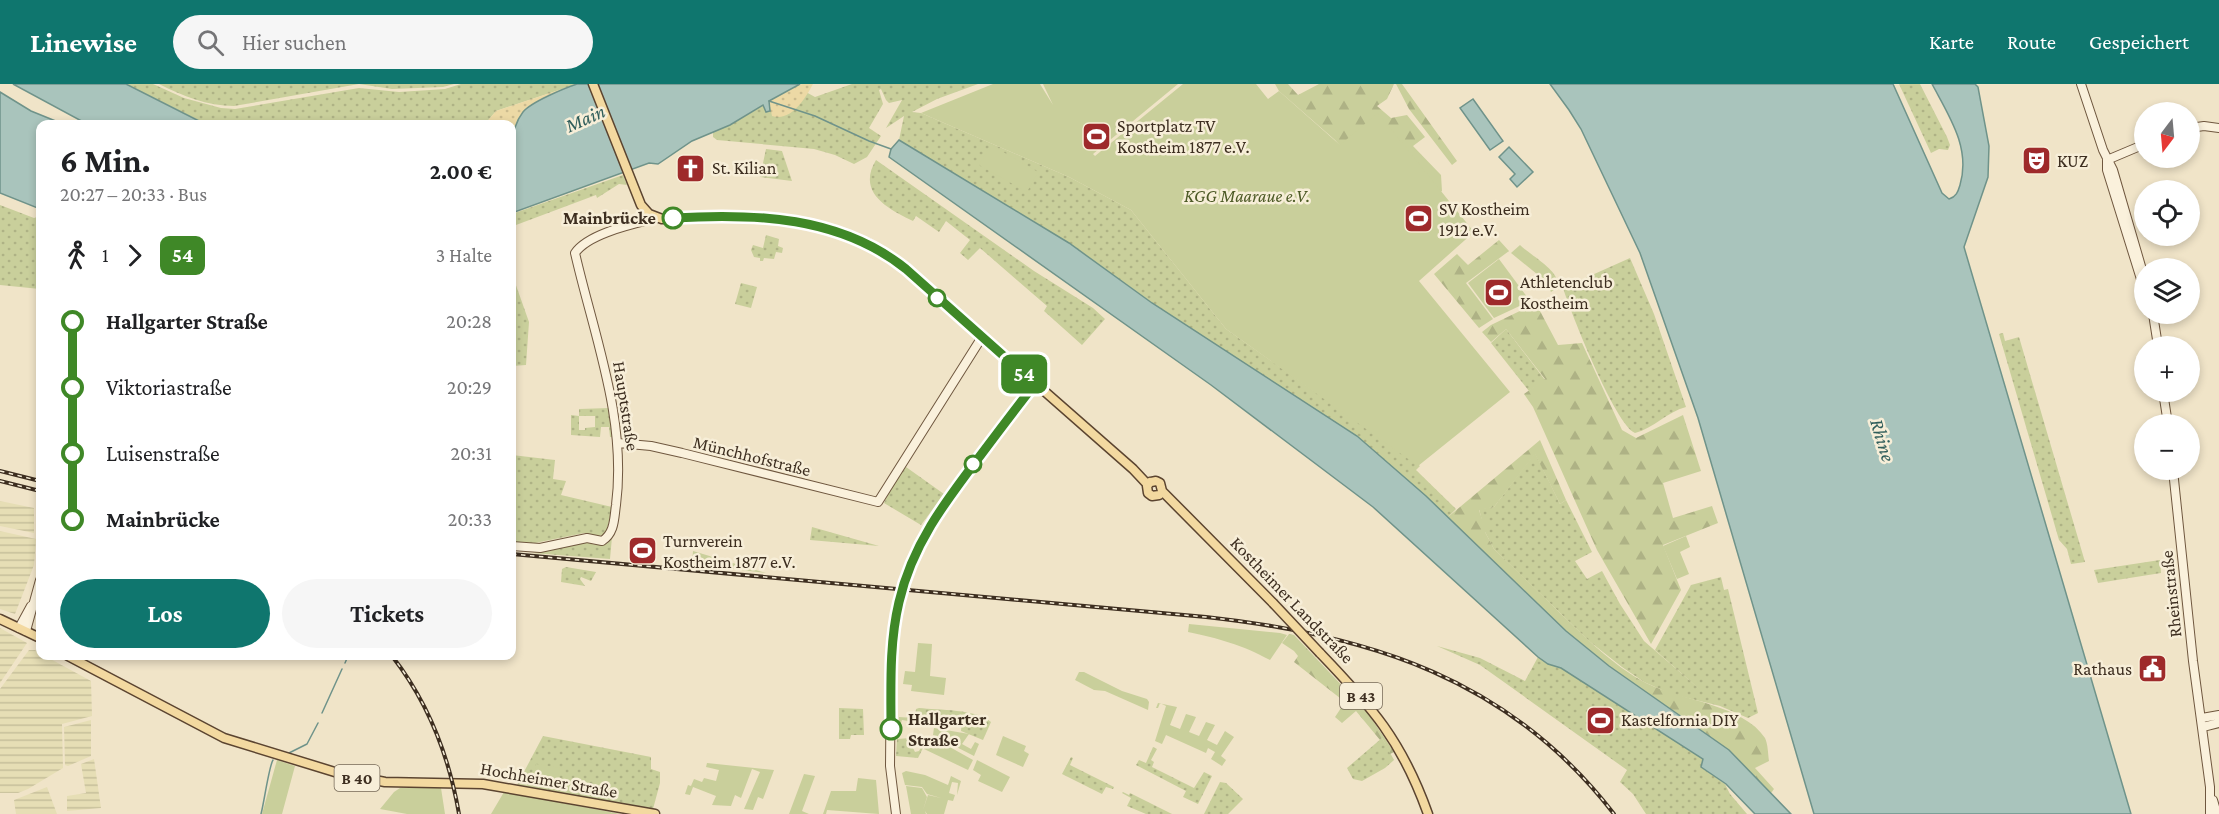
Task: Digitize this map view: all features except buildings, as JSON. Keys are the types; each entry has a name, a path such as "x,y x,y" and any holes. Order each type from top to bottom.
{"main road":[{"path":"593,84 641,206 657,218"},
{"name":"Hauptstraße","path":"657,218 737,216 773,218 802,222 849,236 884,253 906,269 982,337"},
{"name":"B 43","path":"982,337 1035,384"},
{"name":"Kostheimer Landstraße","path":"1035,384 1149,483 1147,490 1150,495 1160,493 1203,533 1360,694 1385,725 1410,770 1428,814"},
{"path":"0,619 36,638"},
{"name":"Hochheimer Straße","path":"76,660 217,735 251,748 338,773 385,782 483,784 655,814"}],"street":[{"path":"2081,84 2107,160 2113,170 2139,258"},
{"path":"2200,127 2219,128"},
{"path":"2107,160 2134,149"},
{"path":"2107,160 2107,170 2134,258"},
{"path":"637,222 641,216 641,206"},
{"name":"Hauptstraße","path":"516,546 540,548 587,538 602,541 608,537 614,523 618,492 618,443 594,322 575,253 588,242 637,222 657,218"},
{"name":"Münchhofstraße","path":"618,443 672,451 878,502 982,337"},
{"path":"896,814 890,766 891,657 894,624 910,566 925,534 948,497 1035,384"},
{"name":"Rheinstraße","path":"2174,480 2193,661 2210,787 2210,814"},
{"path":"23,630 36,597"},
{"path":"2202,718 2219,715"},
{"path":"2203,727 2219,723"},
{"name":"Rheinstraße","path":"2210,787 2217,814"}],"shaded area":[{"path":"0,501 34,508 34,533 0,526"},
{"path":"0,531 36,539 34,565 15,614 0,609"},
{"path":"0,628 27,643 0,683"},
{"path":"29,650 36,651 36,660 52,660 91,681 92,716 62,724 63,768 18,793 0,793 0,689"},
{"path":"91,720 91,756 68,766 65,765 64,727"},
{"path":"94,759 101,808 67,811 67,796 86,793 81,764"},
{"path":"47,787 57,814 16,814 14,800"}],"green space":[{"path":"126,84 153,84 184,98 221,108 235,109 359,88 399,92 445,89 461,84 577,84 496,111 488,120 198,120"},
{"path":"159,84 359,84 234,106 195,99"},
{"path":"359,84 454,84 443,87 392,89"},
{"path":"852,84 978,84 937,99 912,112 921,113 1069,177 1131,210 1226,329 1420,466 1416,470 1456,509 1448,517 1356,436 1152,303 1069,243 899,140 904,116 886,128 902,100 889,103 881,89 879,90 883,104 869,128 881,136 867,157 854,164 814,149 717,140 713,137 713,132 764,105 771,107 795,86 815,97"},
{"name":"KGG Maaraue e.V.","path":"993,84 1040,84 1053,105 1043,84 1178,84 1093,154 1095,156 1183,84 1256,84 1268,99 1279,91 1340,145 1378,113 1474,232 1419,281 1510,392 1418,466 1226,329 1131,210 1069,177 921,113"},
{"path":"1275,84 1288,84 1298,95 1319,84 1394,84 1387,99 1377,106 1391,118 1407,115 1425,137 1413,146 1441,175 1442,191 1433,197 1342,148 1279,91"},
{"path":"1396,84 1402,84 1457,161 1452,165 1409,109"},
{"path":"1899,84 1920,84 1947,137 1950,145 1948,150 1939,149 1931,153"},
{"path":"991,145 1038,172 1027,192 979,165"},
{"path":"766,149 782,151 792,181 760,177"},
{"path":"876,160 1034,271 1093,308 1105,319 1082,345 1044,311 1047,306 980,248 968,260 960,253 970,240 946,221 939,232 916,216 913,221 885,205 873,191 870,182"},
{"path":"623,175 627,185 619,184 597,198 596,195 516,225 516,213"},
{"path":"0,205 36,217 36,289 0,285"},
{"path":"766,235 779,239 778,246 783,248 782,253 776,252 774,259 764,258 760,261 760,258 754,257 751,250 753,245 763,248"},
{"path":"1499,240 1509,251 1466,283 1493,319 1479,328 1434,274 1457,254 1468,265"},
{"path":"1520,245 1551,270 1558,282 1557,288 1551,292 1547,285 1550,282 1547,277 1543,279 1511,253"},
{"path":"1630,258 1654,314 1686,407 1635,433 1626,425 1606,390 1563,288"},
{"name":"Athletenclub Kostheim","path":"1499,259 1530,301 1494,318 1468,283"},
{"path":"741,283 757,287 751,308 735,304"},
{"path":"516,285 529,322 526,365 516,366"},
{"path":"1528,307 1540,311 1558,345 1582,343 1622,430 1636,438 1683,415 1701,471 1663,483 1673,518 1712,506 1718,523 1663,545 1681,590 1651,644 1597,550 1533,407 1524,394 1545,379 1506,329 1491,342 1482,332 1491,325"},
{"path":"1506,329 1545,380 1529,391 1491,343"},
{"path":"2003,333 2005,341 2019,337 2085,562 2071,564 2067,549 2059,540 1999,334"},
{"path":"609,408 613,437 610,437 609,427 601,427 600,437 571,435 571,415 579,416 579,409","holes":["579,416 595,416 595,427 579,430"]},
{"path":"1540,440 1566,500 1560,504 1535,454 1494,507 1479,510 1482,519 1489,521 1485,532 1494,549 1588,640 1622,668 1646,683 1710,704 1742,718 1755,727 1766,740 1769,761 1755,768 1774,789 1771,793 1729,750 1609,666 1566,631 1448,517"},
{"path":"1535,453 1560,504 1566,500 1592,552 1575,561 1587,579 1602,571 1644,641 1704,693 1655,650 1691,585 1721,577 1724,590 1728,589 1758,713 1748,718 1720,706 1671,694 1644,682 1589,641 1494,549 1485,532 1479,509 1494,507"},
{"path":"516,455 555,460 553,479 566,481 561,495 612,507 607,530 603,535 584,533 535,543 516,542"},
{"path":"906,467 944,494 921,525 884,503 900,470"},
{"path":"812,527 879,546 810,540"},
{"path":"1686,536 1690,547 1680,552 1689,574 1677,579 1663,546"},
{"path":"612,537 610,559 532,553 587,542 595,545 608,543"},
{"path":"693,551 766,573 692,564"},
{"path":"2160,560 2161,573 2098,583 2094,570"},
{"path":"566,567 596,572 591,581 581,577 585,586 561,582 562,569"},
{"path":"1189,624 1287,635 1270,660 1230,643 1188,632"},
{"path":"1289,634 1294,635 1367,712 1394,752 1390,754 1382,738 1380,740 1356,711 1342,723 1335,717 1345,702 1294,662 1298,656 1282,643"},
{"path":"918,643 932,644 930,676 946,678 944,695 911,691 912,685 903,684 905,671 915,672"},
{"path":"1437,646 1480,658 1525,681 1538,657 1548,664 1561,668 1703,759 1701,767 1725,784 1730,794 1747,814 1646,814 1633,794 1620,782 1627,770 1480,665"},
{"path":"1079,672 1084,672 1122,691 1147,699 1148,710 1105,691 1094,690 1075,680"},
{"path":"1161,704 1177,707 1170,725 1180,729 1186,714 1196,717 1189,732 1199,736 1206,722 1215,725 1207,740 1217,745 1225,731 1234,737 1221,756 1226,760 1222,766 1211,759 1215,752 1208,748 1206,753 1166,735 1162,744 1155,741 1166,706"},
{"path":"839,708 863,709 864,735 851,735 850,739 839,739"},
{"path":"916,709 967,712 991,722 983,740 961,731 962,719 939,716 938,719 932,719 931,725 902,720 899,723 899,717 915,718"},
{"path":"934,728 969,734 962,744 971,749 975,742 979,744 974,756 933,735"},
{"path":"911,733 915,752 919,751 926,742 918,758 896,756 897,739 910,738"},
{"path":"543,736 651,757 651,769 660,772 660,783 653,809 517,785"},
{"path":"930,736 973,760 968,770 924,749"},
{"path":"1003,736 1026,746 1024,751 1029,754 1023,767 996,755"},
{"path":"1382,738 1394,760 1362,781 1353,779 1347,768"},
{"path":"1153,747 1157,749 1151,760 1154,762 1152,767 1194,788 1204,772 1212,776 1198,804 1183,797 1186,791 1136,765 1139,760 1146,763"},
{"path":"1071,757 1073,758 1070,765 1114,787 1113,789 1106,787 1102,794 1062,774"},
{"path":"277,760 295,766 282,814 262,814"},
{"path":"977,760 1010,777 1002,792 978,781 981,775 973,770"},
{"path":"707,763 774,770 763,799 758,797 753,810 744,809 760,772 752,769 741,798 735,795 731,806 712,805 716,796 693,787 690,795 685,794 688,785 691,786 694,779 702,782 704,778 716,781 719,770 706,767"},
{"path":"536,764 560,768 556,788 533,784"},
{"path":"906,771 925,775 948,785 951,776 961,781 957,795 958,783 952,782 949,793 955,795 953,801 948,800 944,814 927,814 925,811 926,814 911,814 906,786 922,788 927,797 923,810 928,795 941,798 927,794 922,787 905,785 902,773"},
{"path":"804,774 815,776 802,811 809,814 789,814"},
{"path":"858,778 876,780 879,814 827,810 826,814 823,814 831,791 856,791"},
{"path":"1220,782 1226,783 1243,799 1228,814 1204,814"},
{"path":"400,788 441,788 445,814 407,814 380,809"},
{"path":"504,792 621,814 491,814"},
{"path":"1123,792 1129,795 1130,793 1172,814 1146,814 1127,806 1131,798"}],"sand":[{"path":"802,84 813,84 797,108 785,116 772,116 769,101 790,88"},
{"path":"559,90 540,108 516,141 516,120 488,120 496,111"}],"water":[{"path":"13,84 126,84 197,120 80,120"},
{"name":"Main","path":"577,84 800,84 769,101 770,111 766,112 763,105 730,125 692,141 658,164 649,163 516,212 517,122 527,108"},
{"name":"Rhine","path":"1550,84 1893,84 1942,193 1949,199 1955,196 1959,188 1963,158 1957,133 1932,84 1975,84 1978,87 1989,146 1988,177 1964,247 2131,814 1814,814 1698,418 1640,253 1581,129"},
{"path":"0,92 31,111 53,120 36,120 36,207 0,193"},
{"path":"1473,99 1503,141 1490,150 1460,108"},
{"path":"899,140 1069,243 1152,303 1357,436 1426,496 1566,631 1609,666 1729,750 1791,814 1755,814 1726,784 1701,767 1703,759 1561,668 1548,664 1538,657 1373,507 1211,385 889,157 891,149"},
{"path":"1509,147 1533,172 1517,187 1510,179 1515,174 1499,157"}],"waterway":[{"path":"769,101 815,116 891,149"},
{"path":"322,713 342,669"},
{"path":"289,753 307,744 318,723"},
{"path":"261,814 273,760"}],"railway":[{"path":"0,471 36,480"},
{"path":"0,481 36,490"},
{"path":"516,554 1206,617 1324,636 1380,652 1432,672 1482,697 1529,729 1573,768 1614,814"},
{"path":"395,660 416,692 435,730 449,771 459,814"}],"bus line":[{"name":"54","path":"673,218 737,216 773,218 802,222 859,240 884,253 906,269 1035,384 942,505 927,530 906,576 893,633 891,729"}],"place":[{"name":"Sportplatz TV Kostheim 1877 e.V.","path":"1096,136"},
{"name":"KUZ","path":"2036,161"},
{"name":"St. Kilian","path":"691,168"},
{"name":"Mainbrücke","path":"673,218"},
{"name":"SV Kostheim 1912 e.V.","path":"1418,219"},
{"name":"Athletenclub Kostheim","path":"1499,292"},
{"name":"Turnverein Kostheim 1877 e.V.","path":"642,551"},
{"name":"Rathaus","path":"2153,669"},
{"name":"Kastelfornia DIY","path":"1600,720"},
{"name":"Hallgarter Straße","path":"891,729"}]}
